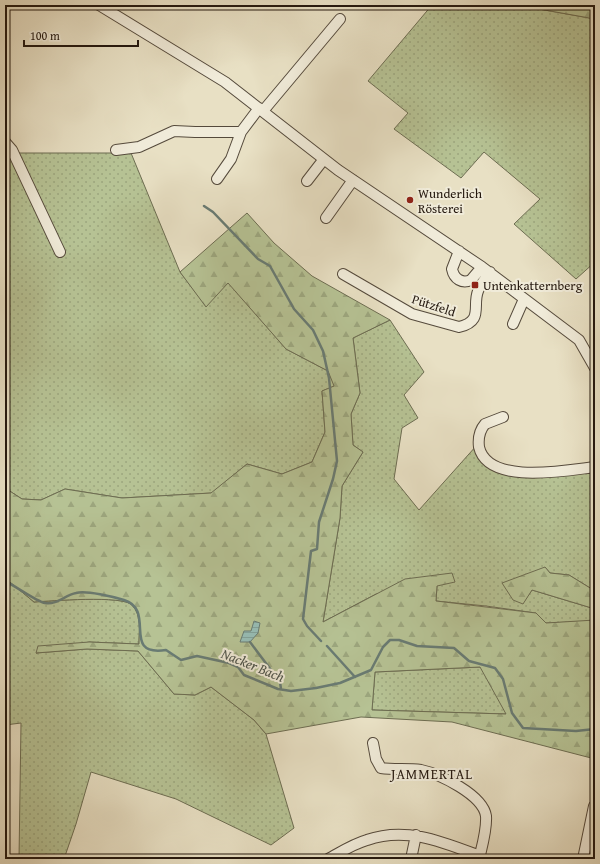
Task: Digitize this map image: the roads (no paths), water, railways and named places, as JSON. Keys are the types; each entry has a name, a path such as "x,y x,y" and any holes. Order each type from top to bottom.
{"street":[{"path":"100,5 212,74 353,180 459,250 581,342 595,368"},
{"path":"217,179 231,158 241,132 340,19"},
{"path":"116,150 139,147 174,130 188,132 241,132"},
{"path":"5,142 12,150 60,252"},
{"path":"307,181 324,159"},
{"path":"326,218 353,180"},
{"path":"459,250 452,269 457,279 463,282 471,280 486,270"},
{"name":"Pützfeld","path":"343,274 412,314 459,327 474,317 477,309 478,291 486,270"},
{"path":"513,324 524,299"},
{"path":"503,417 484,424 479,435 479,443 483,455 494,465 528,474 595,467"},
{"path":"328,859 374,837 390,835 416,835 431,838 480,857 486,818 484,810 476,798 472,794 432,773 417,770 381,768 376,759 373,743"},
{"path":"583,859 594,806"},
{"path":"411,859 416,835"}],"water":[{"path":"254,621 260,623 258,633 250,642 240,642 244,631 251,631"}],"waterway":[{"path":"204,206 213,212 258,259 270,266 294,309 313,330 323,351 329,378 337,461 333,479 319,522 317,549 311,551 303,619 307,626 321,641"},
{"name":"Nacker Bach","path":"5,581 37,600 45,603 53,603 72,594 81,592 100,594 124,600 133,605 138,613 141,640 145,647 152,650 166,650 181,660 197,656 229,663 238,667 244,675 278,689 291,691 340,683 371,670 383,647 390,640 399,640 417,646 454,648 469,661 495,668 503,679 512,713 523,728 576,731 595,729"},
{"path":"250,642 280,682 281,689"},
{"path":"327,646 355,677"}],"place":[{"name":"Wunderlich Rösterei","path":"410,200"},
{"name":"Untenkatternberg","path":"475,285"}],"district":[{"name":"JAMMERTAL","path":"432,774"}]}
